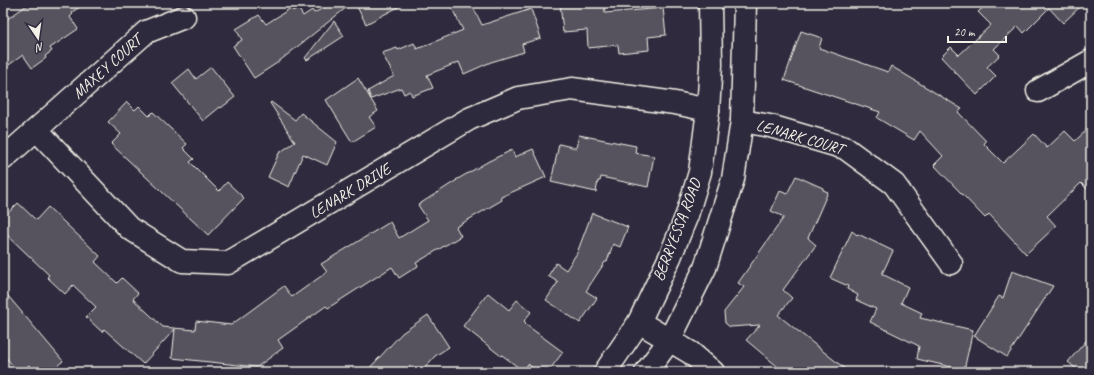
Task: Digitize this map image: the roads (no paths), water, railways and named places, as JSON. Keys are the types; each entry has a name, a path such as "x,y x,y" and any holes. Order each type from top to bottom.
{"street":[{"name":"BERRYESSA ROAD","path":"605,372 639,322 670,256 687,215 700,172 708,110 711,64 710,3"},
{"path":"646,372 669,341 705,268 733,179 742,121 745,3"},
{"name":"MAXEY COURT","path":"3,159 146,32 184,17"},
{"path":"1038,91 1091,61"},
{"name":"LENARK DRIVE","path":"37,130 129,228 182,261 228,263 469,119 518,98 572,90 675,103 708,110"},
{"name":"LENARK COURT","path":"742,121 770,126 846,148 894,184 951,263"},
{"path":"639,322 691,353 713,372"}]}
